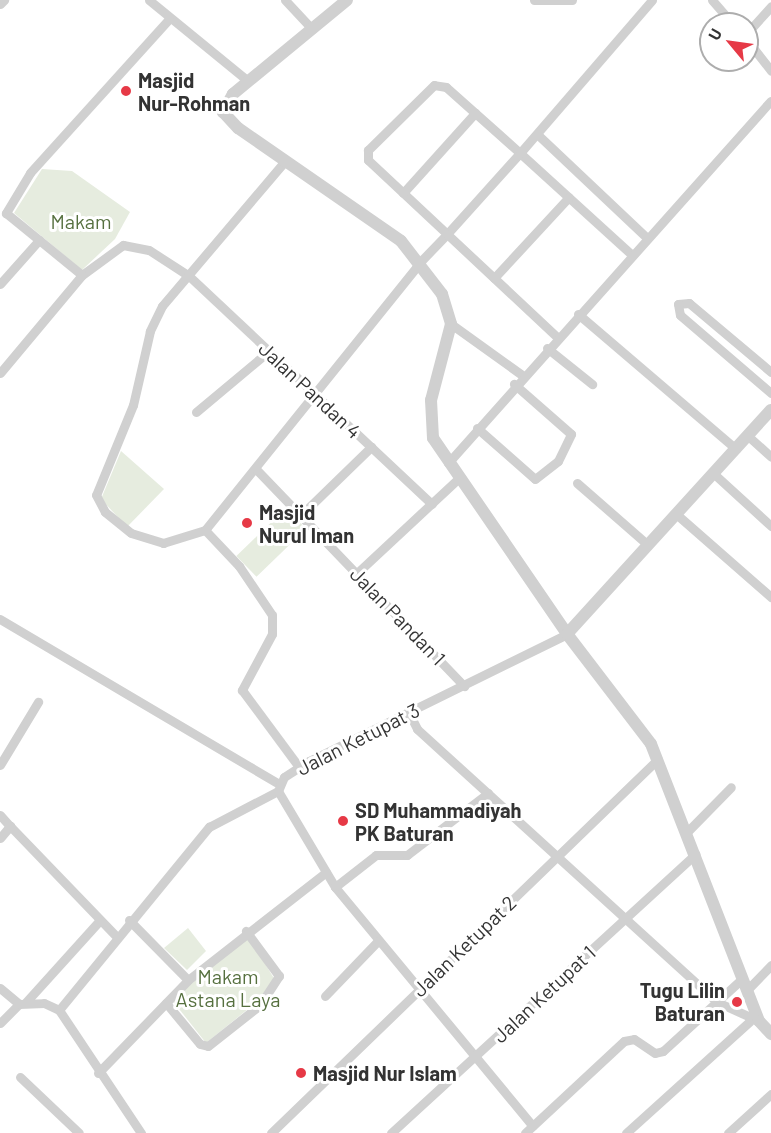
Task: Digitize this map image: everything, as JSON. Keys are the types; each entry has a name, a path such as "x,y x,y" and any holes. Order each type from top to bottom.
{"street":[{"path":"0,4 4,0"},
{"path":"149,0 169,19 248,81"},
{"path":"285,0 312,29"},
{"path":"347,0 248,81 226,102 226,120 401,241 421,261 442,294 451,324 429,421 448,463 567,634 643,731 658,759 695,854 745,984 755,1021"},
{"path":"534,0 572,0"},
{"path":"285,161 189,276 150,331 133,405 96,495 105,512 145,541 163,543 205,530 316,396 421,261 537,134 652,0"},
{"path":"712,0 722,12"},
{"path":"759,20 771,6"},
{"path":"82,275 39,240 3,216 30,173 169,19"},
{"path":"759,56 771,71"},
{"path":"557,337 368,160 368,150 434,85 446,87 631,254"},
{"path":"448,463 522,375 771,101"},
{"path":"403,193 475,113"},
{"path":"537,134 646,237"},
{"path":"494,278 569,197"},
{"path":"0,284 39,240"},
{"name":"Jalan Pandan 4","path":"0,373 82,275 123,245 149,250 189,276 432,504"},
{"path":"771,372 724,330 689,303 678,304 680,315 771,393"},
{"path":"578,314 736,449"},
{"path":"451,324 522,375"},
{"path":"713,343 724,330"},
{"path":"547,348 592,384"},
{"path":"196,412 269,351"},
{"path":"477,428 535,479 558,461 571,434 514,384"},
{"path":"567,634 771,410"},
{"path":"748,436 771,457"},
{"path":"302,515 370,447"},
{"name":"Jalan Pandan 1","path":"256,469 464,686"},
{"path":"713,473 771,526"},
{"path":"357,573 459,478"},
{"path":"577,483 648,545"},
{"path":"675,513 771,597"},
{"path":"205,530 269,609 272,634 242,690 299,767"},
{"path":"0,619 278,787 335,887 417,991 533,1126"},
{"name":"Jalan Ketupat 3","path":"58,1010 129,920 209,826 278,787 299,767 567,634"},
{"path":"0,765 38,702"},
{"path":"409,713 417,729 717,1002 755,1021 771,1034"},
{"name":"Jalan Ketupat 2","path":"272,1133 658,759"},
{"path":"686,833 731,787"},
{"path":"335,887 376,855 407,855 489,793"},
{"path":"0,815 116,936"},
{"path":"0,838 10,826"},
{"name":"Jalan Ketupat 1","path":"391,1133 695,854"},
{"path":"98,1073 188,980 246,931 326,872"},
{"path":"0,1023 22,1003 100,920"},
{"path":"129,920 188,980"},
{"path":"166,1003 206,1046 260,1005 279,976 246,931"},
{"path":"325,996 378,941"},
{"path":"525,1133 624,1041 634,1039 660,1052 717,1002 771,965"},
{"path":"0,988 22,1003 58,1010 98,1073 141,1133"},
{"path":"626,1133 755,1021"},
{"path":"20,1077 79,1133"},
{"path":"728,1133 771,1094"}],"green space":[{"name":"Makam","path":"42,169 72,171 130,212 115,239 82,270 14,213"},
{"path":"121,451 164,489 127,527 101,499"},
{"path":"286,508 306,529 257,577 236,556"},
{"name":"Makam Astana Laya","path":"188,928 206,951 187,970 164,948"},
{"name":"Makam Astana Laya","path":"248,936 275,980 258,1001 206,1043 172,1000"}],"place":[{"name":"Masjid Nur-Rohman","path":"126,91"},
{"name":"Masjid Nurul Iman","path":"247,523"},
{"name":"SD Muhammadiyah PK Baturan","path":"343,821"},
{"name":"Tugu Lilin Baturan","path":"737,1002"},
{"name":"Masjid Nur Islam","path":"301,1073"}]}
